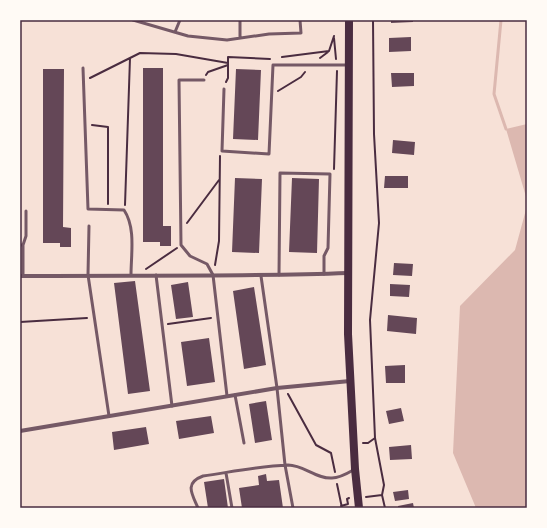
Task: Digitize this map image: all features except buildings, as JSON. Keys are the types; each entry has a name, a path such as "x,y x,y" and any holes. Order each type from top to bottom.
{"main road":[{"path":"349,20 348,334 353,444 359,508"}],"street":[{"path":"22,276 261,276 349,273"},
{"path":"20,431 277,388 350,381"}],"lane":[{"path":"133,20 188,36 227,40 269,34 300,33 300,20"},
{"path":"175,32 180,20"},
{"path":"240,20 240,38"},
{"path":"224,89 222,151 269,154 273,65 349,65"},
{"path":"83,68 88,209 124,210 129,218 131,226 134,275"},
{"path":"204,80 179,80 181,245 190,256 207,264 213,275 227,396"},
{"path":"279,275 280,173 330,174 328,248 324,256 324,274"},
{"path":"22,276 21,245 26,236 26,211"},
{"path":"89,226 88,275 109,416"},
{"path":"156,275 172,406"},
{"path":"261,276 277,388 285,466 293,508"},
{"path":"235,395 244,443"},
{"path":"198,508 191,491 192,483 196,479 203,476 285,466 300,467 323,477 336,477 355,469"},
{"path":"226,473 232,508"}],"path":[{"path":"373,20 374,134 379,222 370,320 375,438 384,485 382,495"},
{"path":"330,174 334,168 337,65 334,36"},
{"path":"272,96 301,77 312,65 329,51"},
{"path":"84,81 140,53 176,54 228,64 208,72 204,80"},
{"path":"124,210 130,58"},
{"path":"85,125 108,127 108,209"},
{"path":"213,275 219,241 220,159 222,151"},
{"path":"181,231 220,179"},
{"path":"134,275 181,245"},
{"path":"20,322 95,317"},
{"path":"162,325 218,317"},
{"path":"285,387 316,445 332,453 342,508"},
{"path":"353,444 368,443 375,438"}],"shaded area":[{"path":"527,124 527,200 506,129"},
{"path":"527,206 527,508 476,508 453,453 460,306 515,250"}],"waterway":[{"path":"501,20 494,94 506,129"}]}
